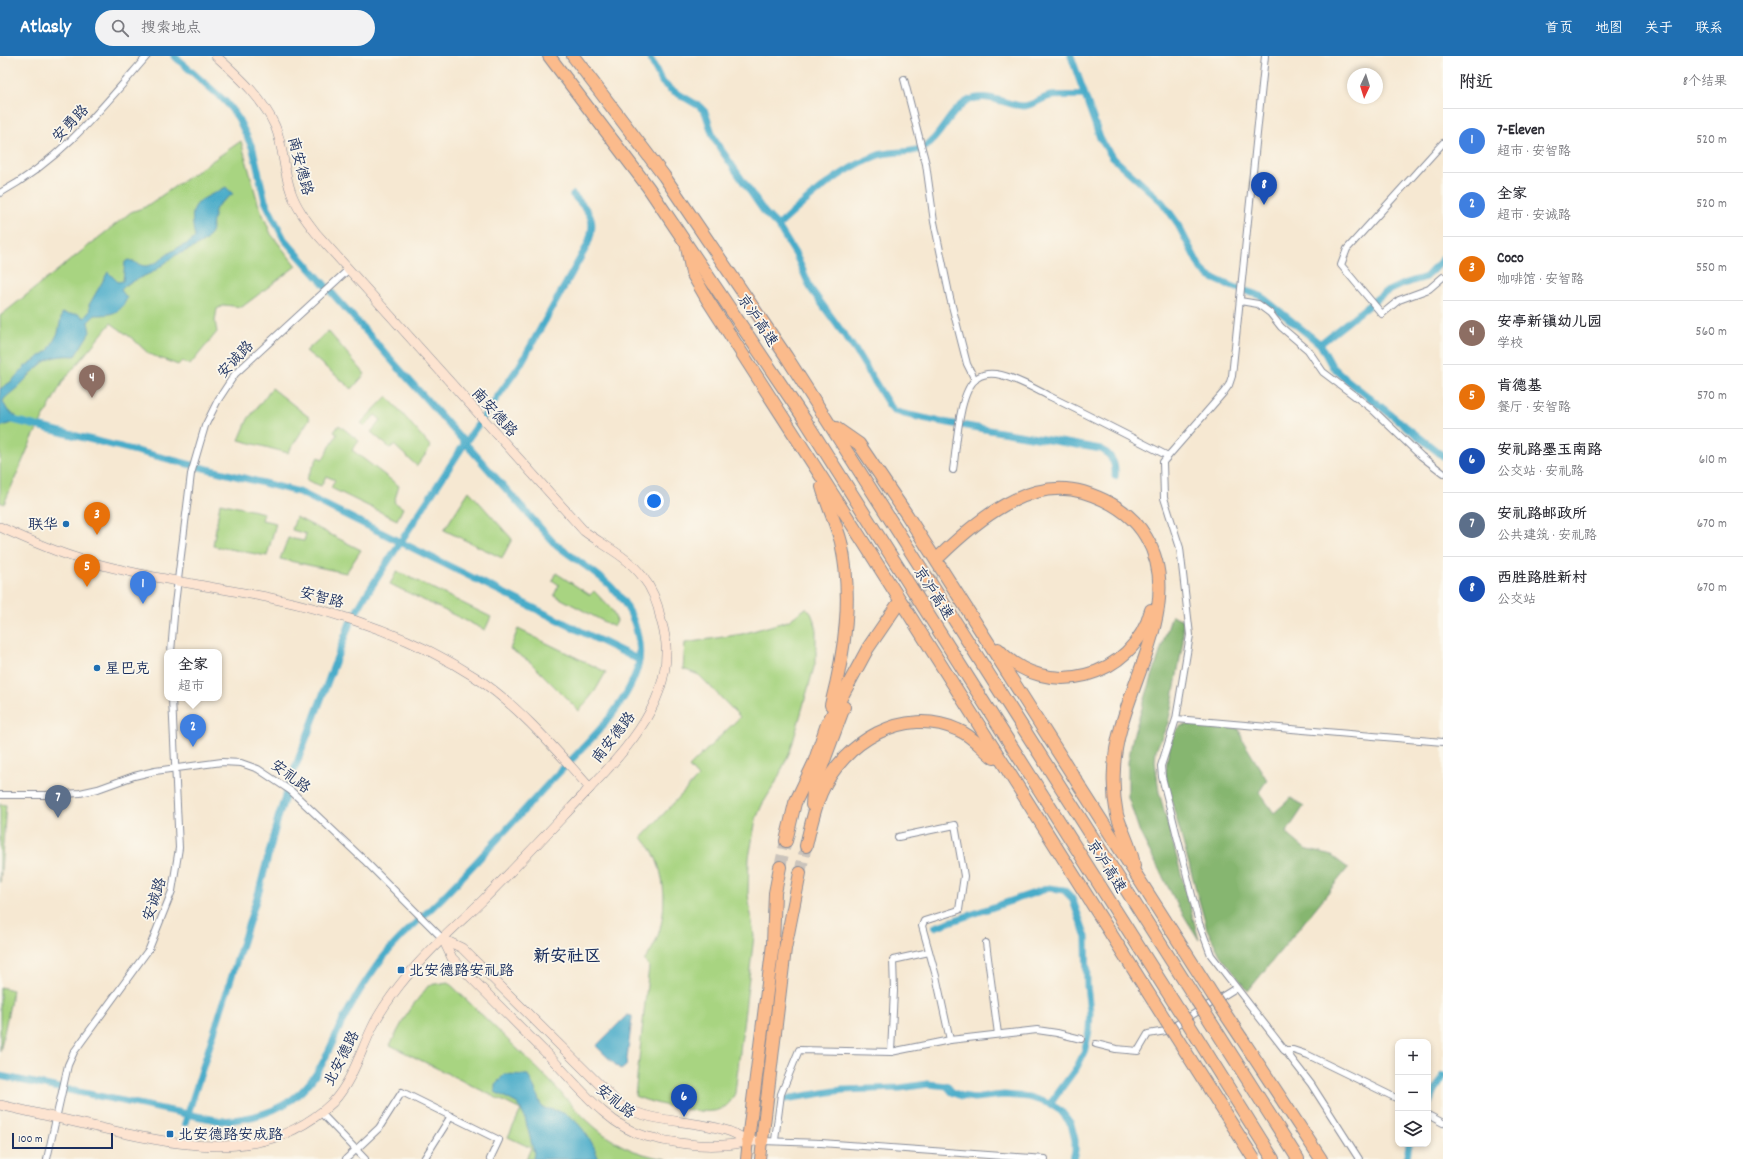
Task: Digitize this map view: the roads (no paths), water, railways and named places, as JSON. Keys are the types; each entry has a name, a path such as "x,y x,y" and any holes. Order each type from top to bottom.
{"highway":[{"name":"京沪高速","path":"548,56 648,187 805,420 1273,1159"},
{"name":"京沪高速","path":"573,56 664,176 832,425 1298,1159"},
{"path":"686,242 692,274 966,703 1254,1159"},
{"path":"832,425 859,444 907,515 1214,997 1321,1159"},
{"path":"786,841 795,802 814,763 827,724 843,654 847,597 845,566 840,541 818,470"},
{"path":"942,559 996,516 1022,502 1050,495 1093,498 1132,519 1151,545 1156,560 1160,590 1156,619 1128,700 1117,745 1114,768 1114,791 1117,815 1133,855 1134,871"},
{"path":"973,618 1009,660 1027,671 1054,678 1081,677 1098,672 1117,661 1136,642 1149,617 1152,604 1154,575 1151,562 1138,535 1121,513"},
{"path":"811,822 813,790 852,689 873,650 900,607 868,648 827,724"},
{"path":"806,846 811,822 821,792 843,760 856,746 887,728 923,722 942,723 960,730 975,740 992,757 1004,764"},
{"path":"748,1140 773,944 775,893 780,868"},
{"path":"762,1141 786,949 800,873"}],"main road":[{"path":"746,1159 748,1140"},
{"path":"760,1159 762,1141"}],"street":[{"name":"安勇路","path":"0,194 38,170 64,148 147,56"},
{"name":"南安德路","path":"216,56 260,99 268,113 280,139 287,176 297,206 316,233 584,532 622,556 642,575 652,591 659,608 666,653 664,672 657,693 645,720 629,743 590,788 443,939"},
{"path":"1265,56 1233,368 1229,385 1163,462 1164,498 1180,548 1189,621 1187,653 1176,719 1161,766 1166,798 1204,941 1219,968 1311,1084 1359,1159"},
{"path":"904,79 921,141 934,222 950,298 967,364 975,380"},
{"path":"1443,143 1344,255 1341,265 1382,314 1399,300 1429,289 1443,277"},
{"name":"安诚路","path":"178,582 194,459 208,419 218,400 235,374 335,280 348,270"},
{"path":"1240,299 1258,304 1270,313 1281,327 1313,356 1323,372 1372,409 1421,456 1443,473"},
{"path":"953,470 960,420 968,389 975,380 982,375 988,374 1003,375 1011,378 1097,419 1168,456"},
{"name":"安智路","path":"0,527 45,547 81,559 178,582 266,598 343,617 422,647 477,678 522,716 590,788"},
{"path":"171,649 178,582"},
{"name":"安诚路","path":"46,1159 68,1065 80,1042 149,949 167,908 172,891 179,848 172,701"},
{"path":"1176,719 1443,742"},
{"name":"安礼路","path":"0,795 80,793 98,789 134,776 175,768 222,762 241,763 258,769 283,784 291,791 364,860 415,913 443,939 462,948 620,1105 632,1112 647,1117 725,1130 748,1140"},
{"path":"898,837 955,825 964,876 959,910 922,923 923,933 950,1040"},
{"name":"安礼路","path":"443,939 452,958 589,1098 615,1121 628,1130 661,1139 723,1145 748,1140"},
{"name":"北安德路","path":"0,1105 169,1143 225,1151 242,1150 276,1142 298,1132 322,1114 344,1088 373,1026 386,1004 407,976 443,939"},
{"path":"986,943 998,1034"},
{"path":"891,1052 894,991 893,960 929,952"},
{"path":"1096,1044 1135,1052 1141,1048 1148,1034 1166,1031 1236,988"},
{"path":"775,1140 782,1094 799,1050 891,1052 950,1040 998,1034 1046,1031 1081,1039"},
{"path":"1284,1050 1293,1050 1308,1055 1395,1098"},
{"path":"346,1159 379,1128 402,1092 499,1140 490,1159"},
{"path":"322,1114 365,1159"},
{"path":"424,1159 451,1116"},
{"path":"1431,1116 1442,1122"},
{"path":"748,1140 775,1140 1045,1159"}],"water":[{"path":"226,187 233,194 219,204 215,210 211,233 205,241 176,255 153,272 127,284 121,290 127,298 125,303 118,310 110,314 95,315 88,322 90,332 75,356 58,357 40,365 4,399 3,402 8,411 16,416 14,422 0,427 0,389 12,381 24,367 48,351 58,333 62,313 79,314 84,318 90,311 89,305 108,272 118,282 123,281 125,262 128,260 144,266 150,265 190,242 195,237 193,216 194,209 197,204 208,196"},
{"path":"627,1015 632,1016 632,1018 626,1066 621,1070 596,1046"},
{"path":"505,1074 528,1075 542,1108 561,1112 574,1120 590,1139 598,1159 533,1159 534,1153 525,1118 518,1104 495,1092 495,1084"}],"waterway":[{"path":"0,1076 221,1121 243,1119 264,1114 283,1105 301,1092 315,1076 321,1067 343,1020 372,972 385,955 455,885 603,726 626,694 634,678 640,656 638,636 634,622 619,596 600,576 553,542 284,239 265,201 253,149 238,118 226,102 174,56"},
{"path":"649,56 662,82 670,89 699,106 705,112 713,136 720,148 765,213 778,226 796,255 811,289 856,351 889,405 895,411 937,421 1101,449 1111,457 1115,468 1115,476"},
{"path":"1071,56 1100,138 1112,157 1162,202 1176,221 1201,269 1210,277 1228,285 1261,296 1320,344 1332,366 1346,379 1443,456"},
{"path":"778,226 824,186 849,169 882,154 914,151 926,146 932,141 957,109 970,100 983,97 1016,105 1027,106 1051,96 1084,95"},
{"path":"185,1123 259,891 278,818 295,768 350,623 366,595 465,443 520,365 587,246 592,230 591,218 585,207 573,195"},
{"path":"1320,344 1384,293 1403,284 1426,277 1443,259"},
{"path":"9,419 299,492 639,660"},
{"path":"935,927 1049,888 1064,890 1072,898 1086,937 1087,986 1090,1011 1089,1031 1084,1053 1077,1067 1050,1104"},
{"path":"1431,1099 1443,1076"},
{"path":"785,1099 842,1090 900,1088 928,1084 947,1086 952,1092 962,1096 974,1098 1004,1095 1029,1097 1050,1104 1061,1111 1071,1124 1075,1140 1073,1159"},
{"path":"1407,1159 1409,1147"}],"tunnel":[{"path":"901,609 944,561"},
{"path":"780,867 786,841"},
{"path":"800,873 806,846"}],"place":[{"name":"西胜路胜新村","path":"1264,205"},
{"name":"安亭新镇幼儿园","path":"92,398"},
{"name":"联华","path":"66,524"},
{"name":"Coco","path":"97,535"},
{"name":"肯德基","path":"87,587"},
{"name":"7-Eleven","path":"143,604"},
{"name":"星巴克","path":"97,668"},
{"name":"全家","path":"193,747"},
{"name":"安礼路邮政所","path":"58,818"},
{"name":"北安德路安礼路","path":"401,970"},
{"name":"安礼路墨玉南路","path":"684,1117"},
{"name":"北安德路安成路","path":"170,1134"}],"district":[{"name":"新安社区","path":"567,955"}]}
